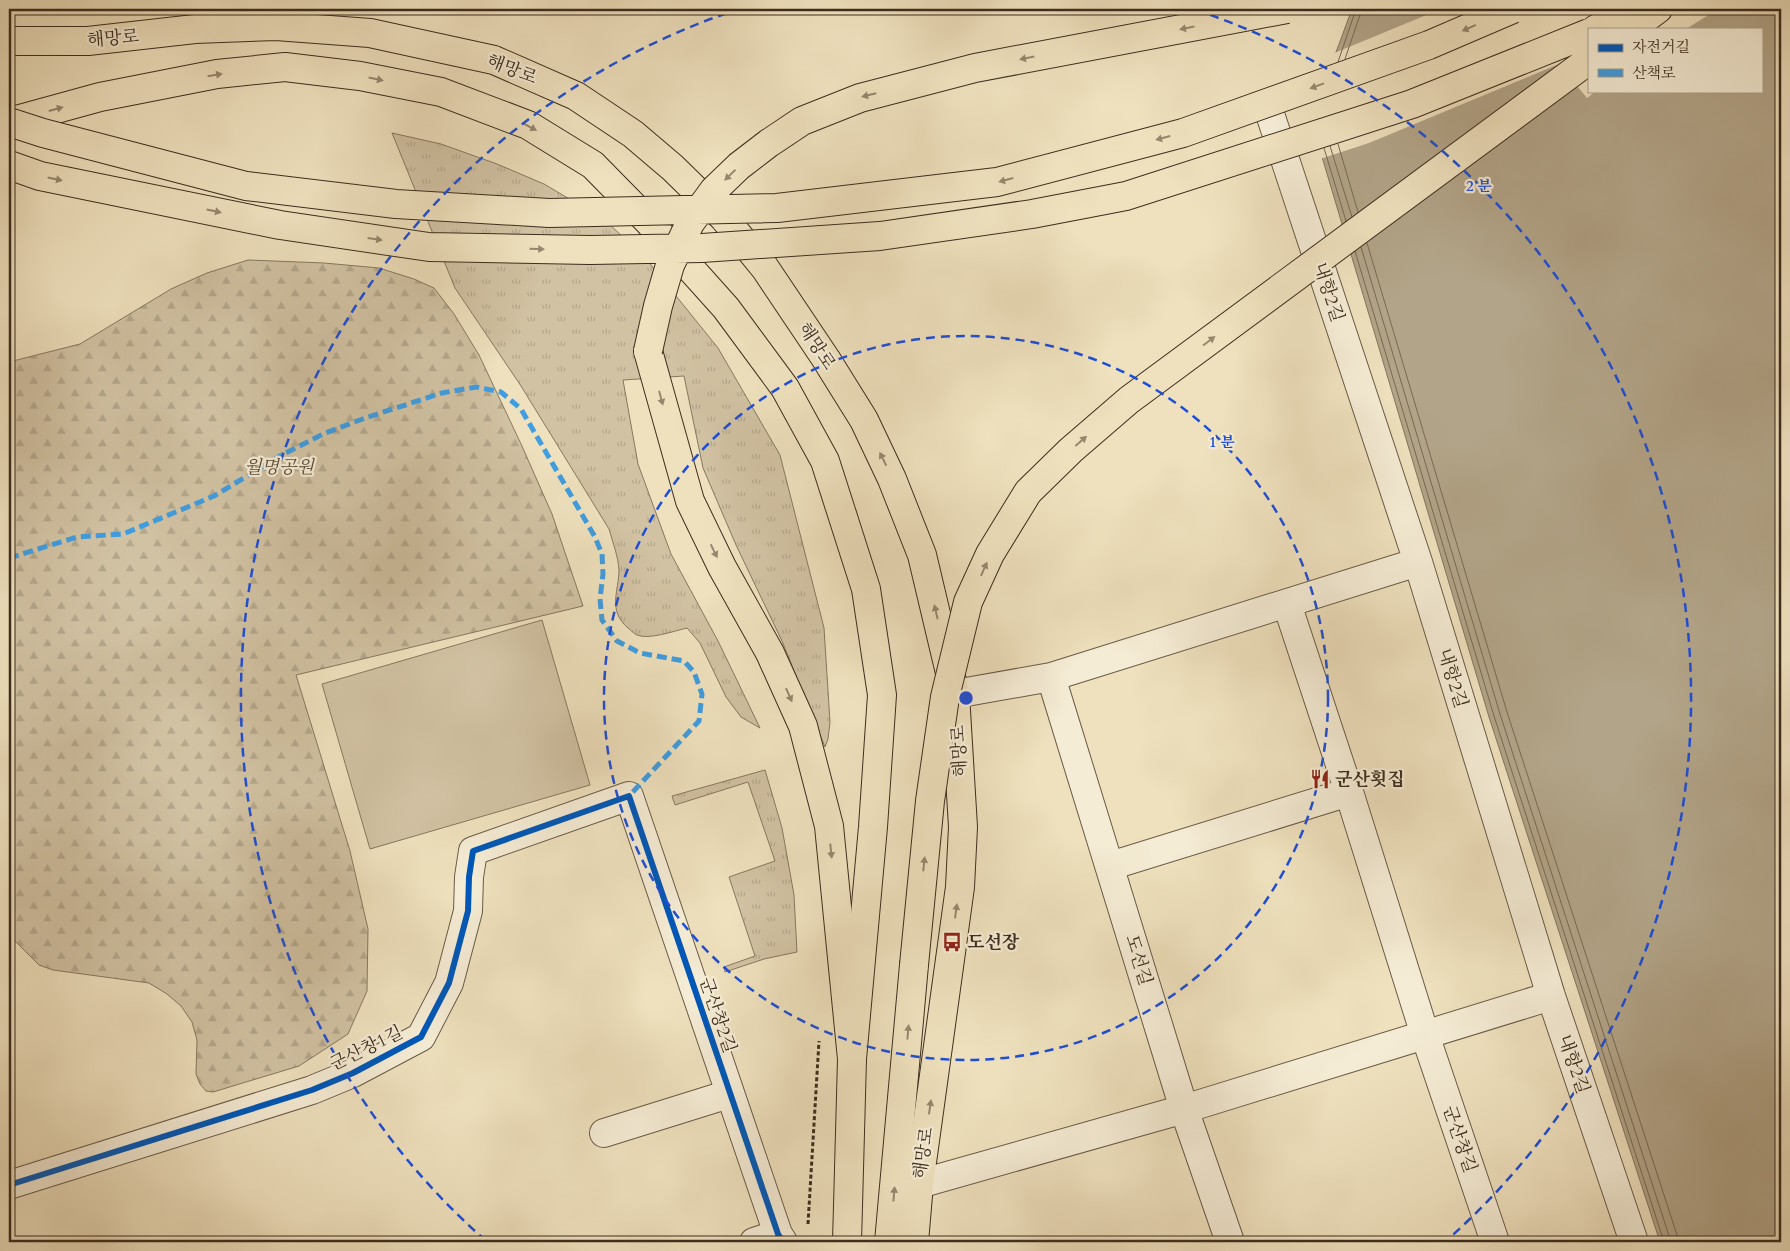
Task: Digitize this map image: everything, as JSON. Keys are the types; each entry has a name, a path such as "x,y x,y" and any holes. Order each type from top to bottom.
{"main road":[{"path":"852,1059 829,826 803,726 770,654 722,567 690,501 648,351 670,265 690,223 714,190 739,166 802,121 860,98 975,68 1286,9"},
{"path":"9,122 43,133 246,186 396,204 549,212 777,208 997,182 1183,133 1429,46 1513,9"},
{"path":"1598,28 1632,9"},
{"path":"1632,28 1658,9"},
{"name":"해망로","path":"9,41 88,41 195,30 280,17 370,33 494,60 576,96 633,134 673,168 724,218 765,268 864,420 892,479 922,555 955,694 963,827 960,887 919,1184 914,1242"},
{"path":"9,165 40,176 280,225 428,247 590,250 693,248 880,236 1032,214 1126,196 1412,104 1588,33"},
{"path":"889,1242 930,801 945,697 968,602 990,554 1028,492 1071,450 1129,400 1588,61"},
{"path":"9,122 100,97 217,74 285,67 360,76 441,92 528,125 593,165 648,221 726,308 785,388 825,461 866,588 882,695 873,827 852,1059 847,1242"}],"street":[{"name":"내항2길","path":"1270,114 1418,562 1551,996 1634,1242"},
{"path":"955,694 1051,677 1418,562"},
{"path":"1287,604 1349,792 1425,1035"},
{"name":"도선길","path":"1051,677 1184,1109 1230,1242"},
{"path":"1110,866 1349,792"},
{"name":"군산창2길","path":"629,796 729,1094 780,1238"},
{"name":"군산창1길","path":"9,1185 312,1090 345,1076 421,1037 449,984 468,912 469,877 473,852 629,796"},
{"path":"919,1184 1184,1109 1551,996"},
{"name":"군산창길","path":"1425,1035 1495,1242"},
{"path":"604,1133 729,1094"},
{"path":"9,1166 134,1131 172,1118 195,1116 216,1120"}],"path":[{"path":"780,1238 819,1035"}],"green space":[{"path":"392,133 441,144 497,164 544,184 605,220 647,260 718,348 780,455 824,628 830,722 825,747 782,641 736,545 703,468 684,376 623,380 638,464 671,554 718,641 760,728 741,717 726,697 700,643 687,628 662,634 642,636 635,634 622,621 616,607 619,570 609,529 521,386 455,288"},
{"name":"월명공원","path":"248,260 324,263 379,268 414,279 434,288 454,314 479,355 521,444 552,514 583,606 296,675 350,851 368,929 367,991 348,1034 299,1066 213,1092 206,1091 200,1084 196,1074 197,1040 192,1022 181,1006 167,994 149,983 53,970 39,965 9,935 9,362 80,344 171,289 207,273"},
{"path":"542,620 590,785 370,849 322,684"},
{"path":"765,770 782,828 794,895 797,952 764,959 725,972 724,967 755,956 729,877 775,861 748,782 675,805 672,796"}],"water":[{"path":"1352,9 1781,9 1781,1242 1660,1242 1489,717 1311,120"}],"pier":[{"path":"1441,9 1718,9 1688,28 1588,28 1588,92 1595,92 1587,98 1559,64 1369,143 1320,159 1308,120 1332,54"}],"marked path":[{"path":"9,558 77,537 123,534 214,496 280,456 323,434 365,418 442,393 476,387 501,392 521,409 595,537 602,554 603,574 600,599 602,620 617,641 640,653 684,661 694,672 702,694 699,721 629,796"}],"cycle path":[{"path":"9,1185 312,1090 353,1073 421,1037 449,983 468,911 469,877 473,851 629,796 778,1234 783,1242"}],"place":[{"name":"군산횟집","path":"1320,779"},
{"name":"도선장","path":"952,942"}]}
